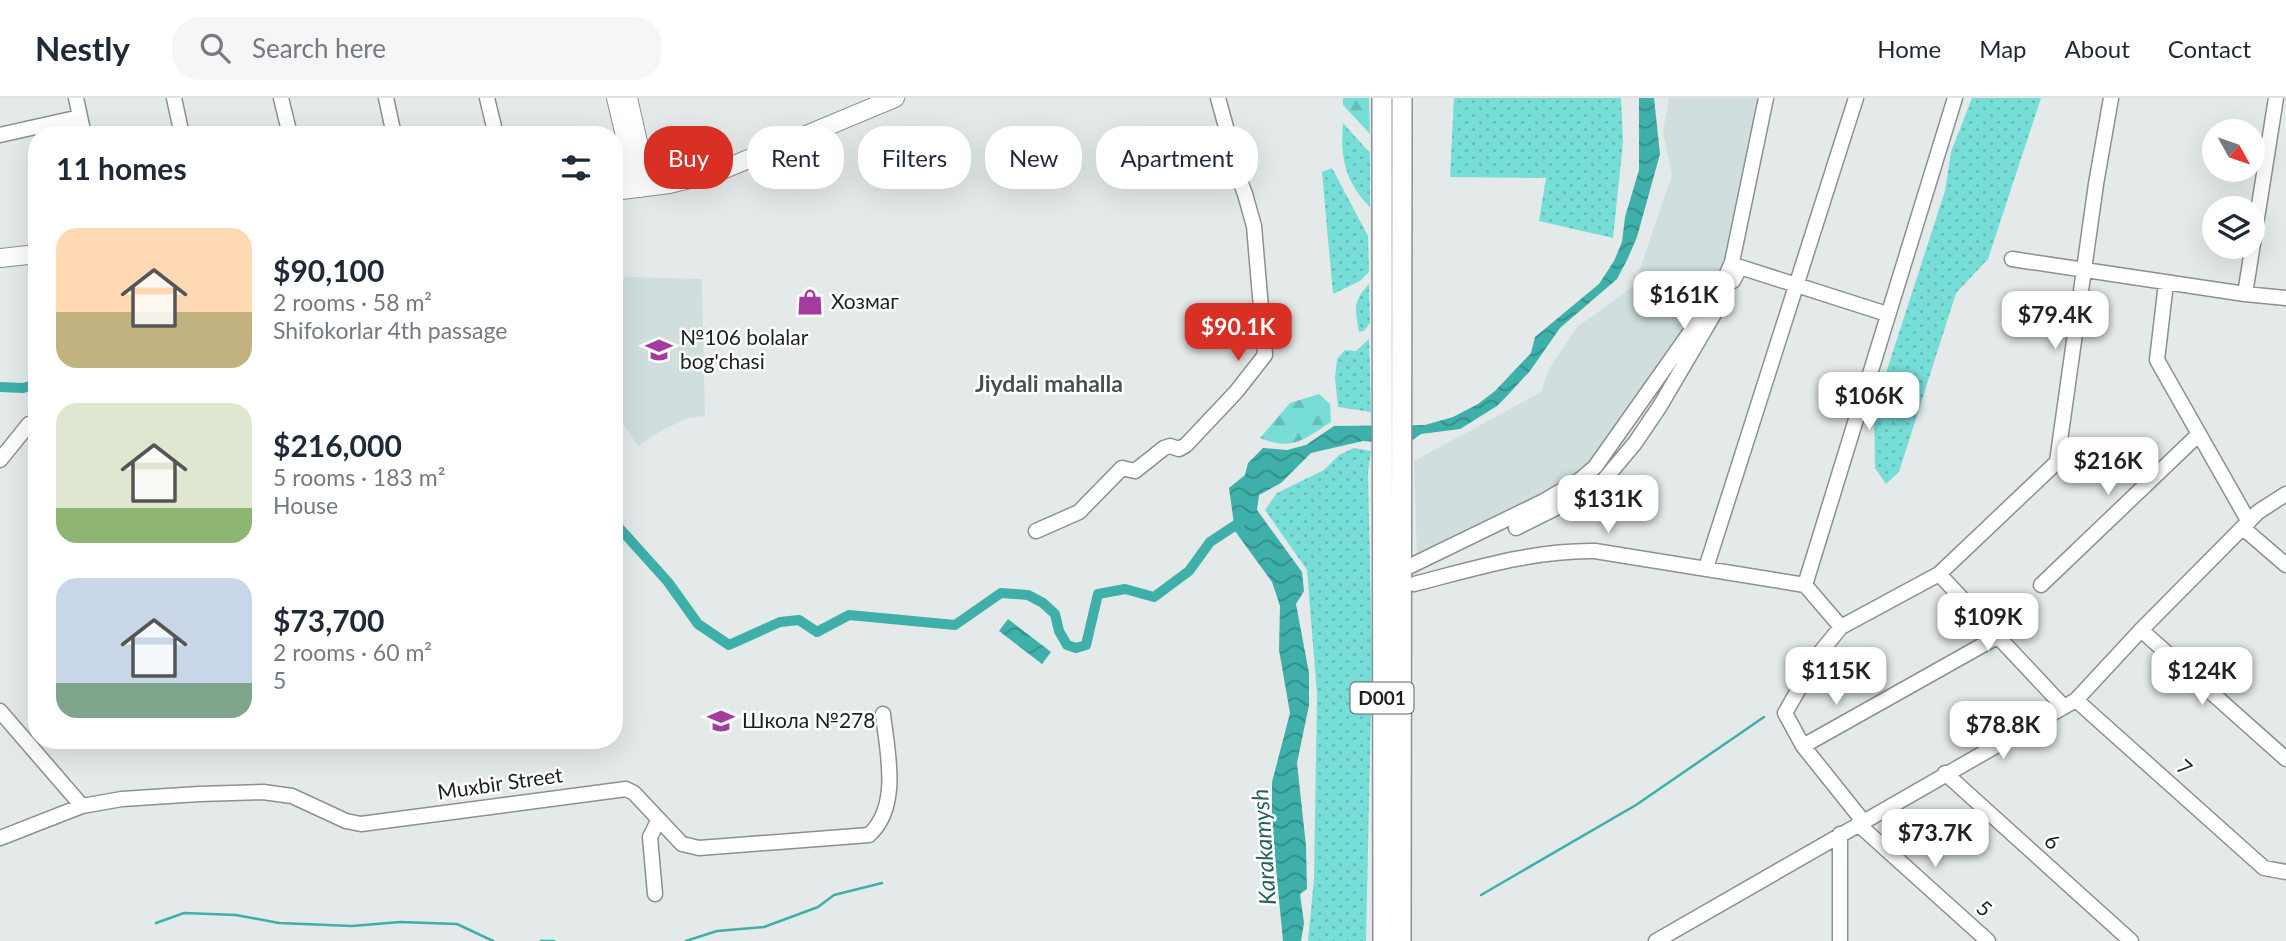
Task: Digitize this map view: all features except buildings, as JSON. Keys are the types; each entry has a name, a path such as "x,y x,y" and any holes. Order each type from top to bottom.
{"highway":[{"name":"D001","path":"1382,98 1392,406"},
{"name":"D001","path":"1401,941 1392,827 1391,456 1402,98"},
{"name":"D001","path":"1382,941 1392,827 1407,578 1391,456"}],"main road":[{"path":"616,98 623,126"},
{"path":"628,98 633,181"},
{"path":"633,181 722,160 871,98"},
{"path":"633,181 723,171 895,98"},
{"path":"623,127 633,181"},
{"path":"0,249 28,246"},
{"path":"0,258 28,255"}],"street":[{"path":"76,98 82,126"},
{"path":"174,98 181,126"},
{"path":"281,98 288,126"},
{"path":"386,98 392,126"},
{"path":"487,98 494,126"},
{"path":"1036,531 1079,512 1122,468 1135,471 1164,448 1170,446 1179,449 1186,445 1236,392 1265,355 1254,226 1227,146 1226,127 1218,98"},
{"path":"1407,578 1581,480 1595,467 1720,290 1732,262 1766,98"},
{"path":"1706,568 1857,98"},
{"path":"1805,585 1955,98"},
{"path":"1407,578 1502,561 1572,551 1595,551 1805,585 1841,627 1939,574 2057,462 2111,98"},
{"path":"2245,295 2276,98"},
{"path":"40,126 80,117"},
{"path":"0,135 28,129"},
{"path":"2012,259 2245,295 2286,298"},
{"path":"1516,528 1573,500 1604,480 1635,443 1660,406 1740,267 1887,314"},
{"path":"2166,283 2157,360 2246,525 2286,565"},
{"path":"0,460 28,425"},
{"path":"2041,585 2199,434"},
{"path":"1656,941 2070,703 2258,512 2286,494"},
{"name":"7","path":"1939,574 1997,636 2070,703 2264,868 2286,872"},
{"name":"5","path":"1841,627 1819,654 1786,713 1803,746 1861,822 1988,941"},
{"path":"2141,629 2286,759"},
{"path":"1803,746 1997,636"},
{"path":"0,711 28,743"},
{"name":"Muxbir Street","path":"0,838 82,806 122,799 263,792 304,800 346,821 361,824 626,789 634,793 682,844 699,848 869,835 878,827 890,786 883,714"},
{"path":"33,749 82,806"},
{"name":"6","path":"1945,773 2131,941"},
{"path":"655,894 650,836 658,821"},
{"path":"1840,834 1840,941"}],"shaded area":[{"path":"1669,98 1771,98 1732,272 1594,457 1568,483 1417,558 1414,461 1541,392 1548,371 1577,327 1634,286 1672,175 1663,132"},
{"name":"№106 bolalar bog'chasi","path":"626,277 702,279 705,416 689,418 664,429 638,446 623,424 623,280"}],"green space":[{"path":"1343,98 1369,98 1370,134 1343,105"},
{"path":"1454,98 1621,98 1623,142 1613,238 1539,221 1546,178 1450,177"},
{"path":"1972,98 2041,98 1988,259 1956,293 1899,472 1886,484 1875,468 1874,410 1945,191 1951,152"},
{"path":"1343,123 1370,153 1370,207 1355,188 1346,168 1342,147"},
{"path":"1332,168 1368,236 1369,272 1360,281 1333,294 1322,172"},
{"path":"1369,284 1370,323 1364,331 1359,332 1357,301"},
{"path":"1369,339 1371,412 1338,407 1335,378 1337,359 1345,350 1356,351"},
{"path":"1319,394 1330,404 1331,422 1297,442 1281,444 1260,438 1290,403"},
{"path":"1354,448 1371,451 1368,472 1372,661 1366,941 1308,941 1314,879 1317,694 1307,570 1265,510 1277,493 1324,470 1339,455"}],"water":[{"path":"1639,98 1654,98 1660,154 1637,237 1628,258 1617,279 1560,328 1530,371 1505,398 1460,429 1421,434 1407,444 1363,441 1311,453 1281,483 1259,495 1257,510 1302,572 1304,591 1296,604 1309,673 1309,705 1297,763 1306,846 1307,889 1300,894 1304,923 1301,941 1283,941 1272,826 1272,782 1290,713 1279,650 1280,606 1272,582 1235,531 1229,488 1245,475 1248,463 1263,448 1287,450 1306,445 1334,426 1425,425 1453,417 1478,404 1495,391 1531,353 1535,337 1599,284 1614,261 1622,242 1625,217 1639,170"},
{"path":"1008,619 1051,652 1042,664 999,631"}],"waterway":[{"path":"0,387 28,387"},
{"path":"623,532 668,582 698,624 729,645 780,622 799,620 817,632 849,615 955,625 1001,593 1028,595 1043,603 1055,614 1059,631 1067,645 1076,648 1086,645 1098,594 1125,589 1154,597 1189,571 1210,542 1242,521"},
{"path":"1481,895 1636,805 1764,717"},
{"path":"686,941 717,931 764,927 818,907 834,895 882,883"},
{"path":"156,923 184,913 236,915 279,923 352,926 400,922 457,924 493,941"},
{"path":"541,941 554,941"}],"place":[{"name":"Хозмаг","path":"810,302"},
{"name":"№106 bolalar bog'chasi","path":"659,350"},
{"name":"Школа №278","path":"721,721"}],"district":[{"name":"Jiydali mahalla","path":"1049,384"}],"water label":[{"name":"Karakamysh","path":"1264,847"}]}
